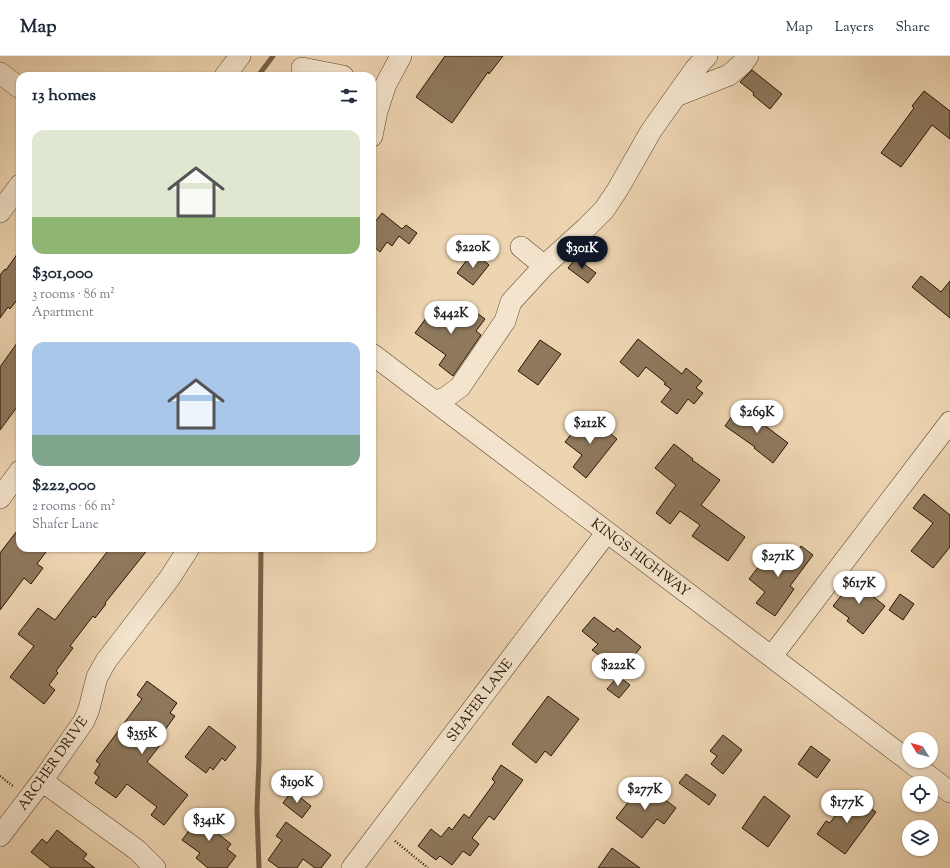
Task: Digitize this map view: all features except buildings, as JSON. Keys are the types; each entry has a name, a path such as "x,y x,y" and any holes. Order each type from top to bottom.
{"street":[{"path":"228,72 240,56"},
{"path":"376,116 379,83 401,56"},
{"path":"435,401 445,398 460,387 505,321 510,302 544,266 604,210 618,189 651,131 695,69 707,56"},
{"path":"676,96 729,75 743,63 748,56"},
{"path":"302,68 322,72"},
{"path":"0,73 16,85"},
{"path":"0,212 16,190"},
{"path":"521,247 544,266"},
{"name":"KINGS HIGHWAY","path":"376,357 902,756"},
{"path":"772,656 950,422"},
{"path":"0,498 16,477"},
{"name":"SHAFER LANE","path":"352,868 607,532"},
{"name":"ARCHER DRIVE","path":"0,836 42,781 84,721 89,709 97,677 106,661 169,579 186,552"},
{"name":"KINGS HIGHWAY","path":"918,768 950,792"},
{"path":"42,781 137,850 154,868"}],"path":[{"path":"0,776 18,790"},
{"path":"394,841 428,868"}],"waterway":[{"path":"261,72 273,56"},
{"path":"259,868 257,810 259,759 261,552"}]}
